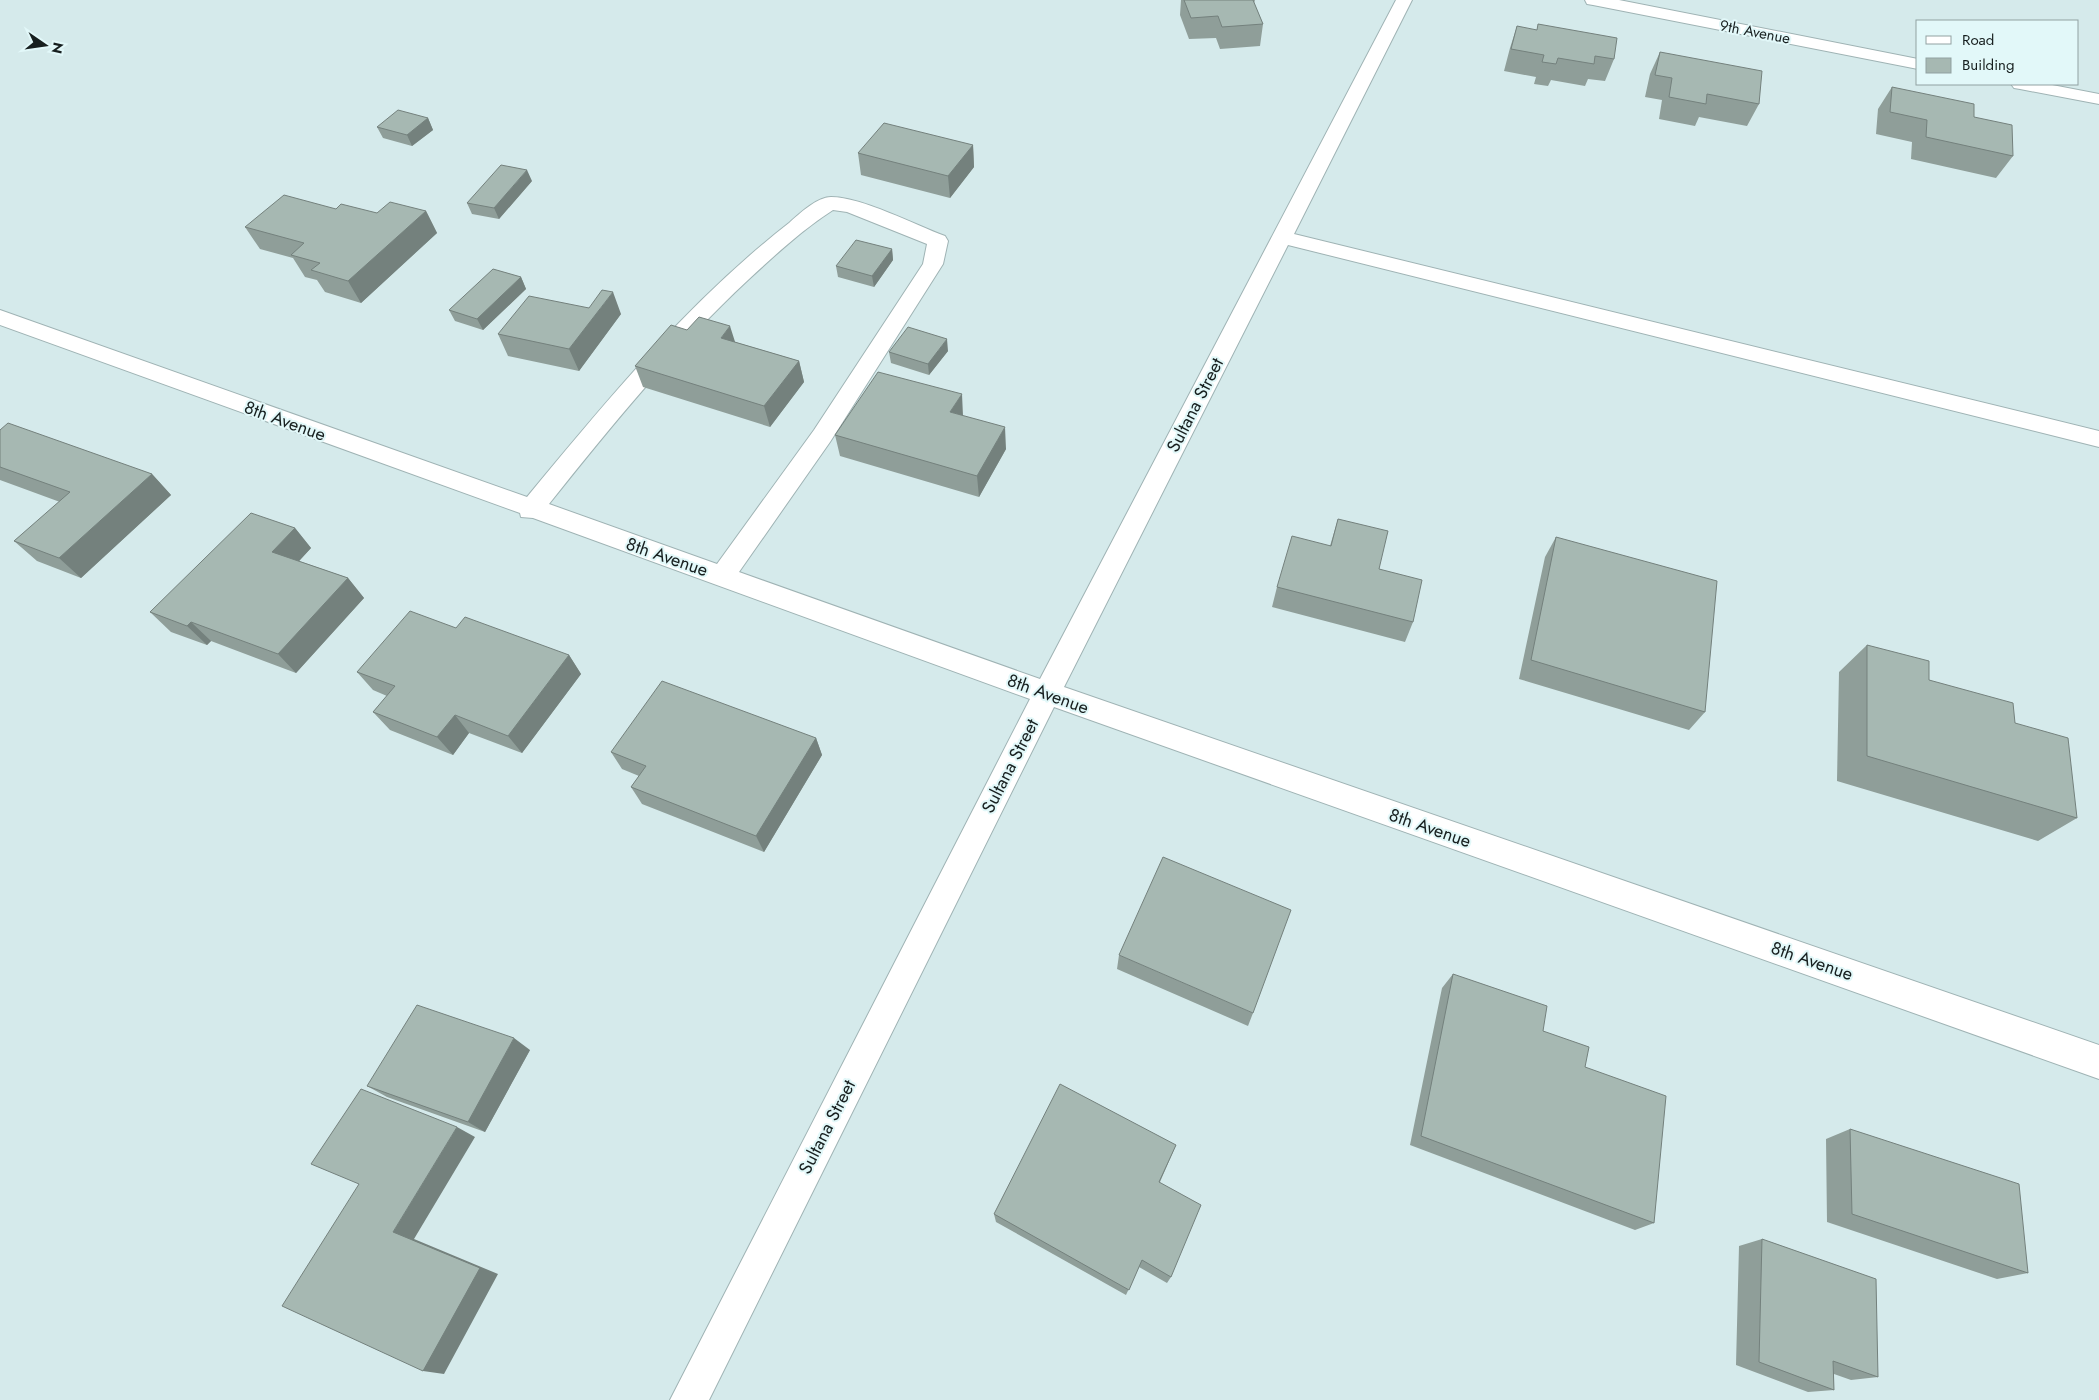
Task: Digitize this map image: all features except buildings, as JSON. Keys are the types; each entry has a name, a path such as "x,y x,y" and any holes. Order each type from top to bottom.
{"street":[{"name":"Sultana Street","path":"689,1400 1047,694 1404,0"},
{"name":"9th Avenue","path":"1593,0 1916,64"},
{"path":"2025,85 2099,99"},
{"path":"530,510 638,379 725,288 807,217 830,203 852,206 938,242 933,264 822,436 722,576"},
{"path":"1282,237 2099,439"},
{"name":"8th Avenue","path":"0,317 530,510 722,576 1047,694 2099,1062"}]}
